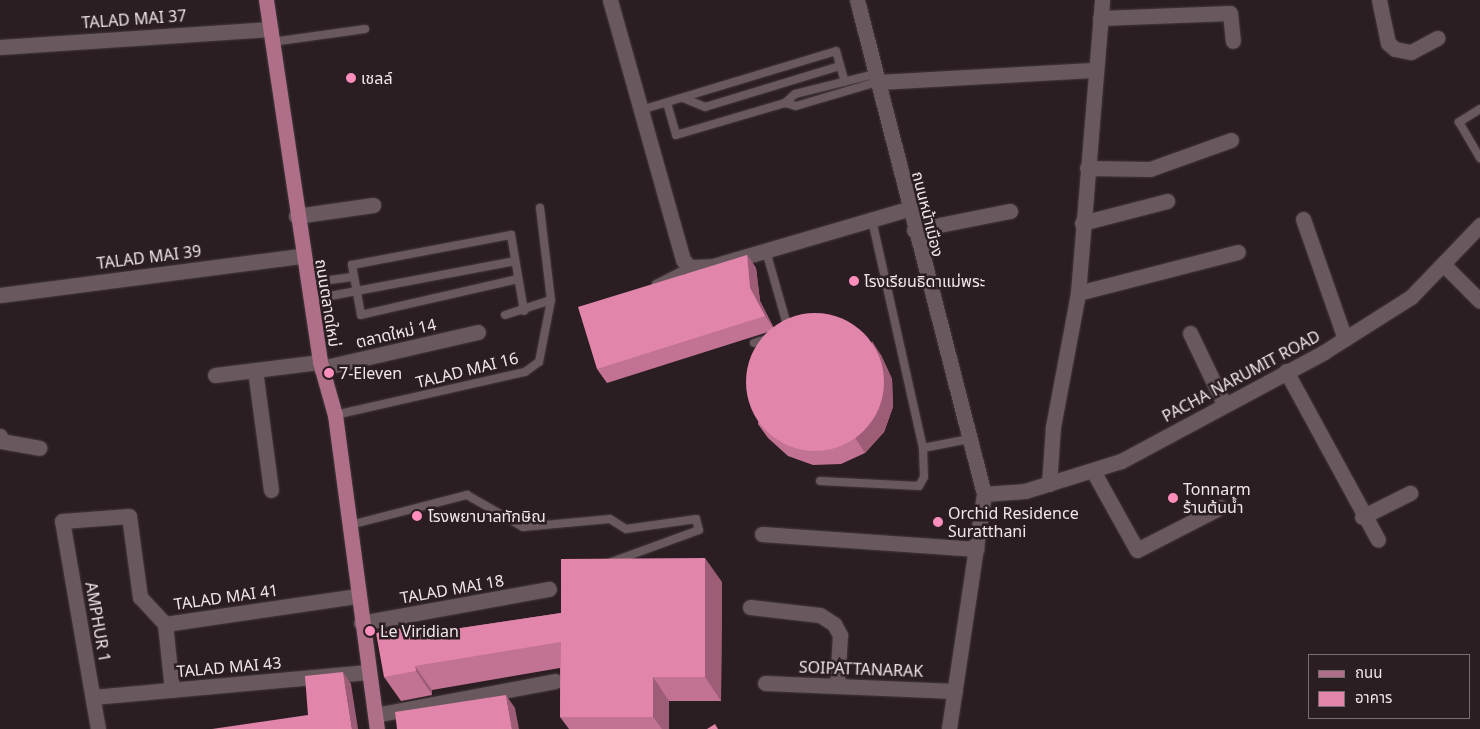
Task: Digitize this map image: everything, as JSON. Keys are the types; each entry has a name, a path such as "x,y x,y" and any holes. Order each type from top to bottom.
{"main road":[{"name":"ถนนตลาดใหม่","path":"266,0 306,283 320,365 335,416 350,526 356,596 376,722"}],"street":[{"path":"610,0 683,260 690,267 713,266 908,209"},
{"name":"ถนนหน้าเมือง","path":"858,0 908,209 984,494"},
{"path":"1048,484 1053,427 1078,293 1094,70 1102,0"},
{"path":"1379,0 1388,43 1395,49 1411,52 1437,38"},
{"path":"1100,18 1230,13 1233,41"},
{"name":"TALAD MAI 37","path":"0,47 271,35"},
{"path":"876,78 1094,70"},
{"path":"1086,168 1150,169 1231,140"},
{"path":"1082,223 1167,201"},
{"path":"296,216 373,205"},
{"path":"914,230 1010,211"},
{"path":"1303,219 1345,339"},
{"name":"PACHA NARUMIT ROAD","path":"984,494 1048,484 1121,461 1345,339 1411,297 1445,266 1480,225"},
{"path":"1078,293 1238,252"},
{"name":"TALAD MAI 39","path":"0,295 302,256"},
{"path":"1445,266 1480,301"},
{"name":"ตลาดใหม่ 14","path":"215,375 320,365 478,332"},
{"path":"1190,333 1224,404"},
{"path":"255,370 271,490"},
{"path":"1286,371 1362,517 1378,540"},
{"path":"0,436 1,441 39,448"},
{"path":"1093,471 1137,550 1221,507"},
{"path":"1362,517 1410,493"},
{"path":"949,729 984,494"},
{"name":"TALAD MAI 41","path":"62,521 129,516 140,597 165,624 356,596"},
{"name":"AMPHUR 1","path":"62,521 98,729"},
{"path":"762,534 976,549"},
{"name":"TALAD MAI 18","path":"361,623 549,589"},
{"path":"750,607 820,615 834,624 840,635 837,686"},
{"path":"165,624 172,690"},
{"name":"TALAD MAI 43","path":"93,697 368,672"},
{"path":"376,722 555,681"},
{"name":"SOIPATTANARAK","path":"765,683 955,691"}],"lane":[{"path":"271,35 364,29"},
{"path":"641,110 836,52 845,82"},
{"path":"683,98 705,107 840,66"},
{"path":"667,103 676,135 784,103 795,94 845,82 876,78"},
{"path":"784,103 796,106 876,78"},
{"path":"1480,109 1459,122 1480,158"},
{"name":"TALAD MAI 16","path":"335,416 525,372 542,354 551,300 540,208"},
{"path":"820,481 919,486 924,477 923,448 872,220"},
{"path":"518,279 361,315 352,265 511,235 524,310"},
{"path":"754,343 789,331 766,251"},
{"path":"309,300 356,294 515,262"},
{"path":"648,288 690,267"},
{"path":"306,283 353,277"},
{"path":"505,315 551,300"},
{"path":"923,448 969,439"},
{"path":"350,526 467,495 523,527 610,519 626,529 696,519 699,530 597,567"}],"building":[{"path":"747,255 750,288 765,316 597,369 578,307"},
{"path":"815,313 841,318 853,324 864,333 873,344 879,356 884,382 879,408 873,420 864,431 853,440 841,446 815,451 789,446 777,440 766,431 757,420 751,408 746,382 751,356 757,344 766,333 777,324 789,318"},
{"path":"705,558 705,677 653,677 653,717 560,717 561,642 415,666 416,671 384,677 376,633 408,627 409,636 561,613 561,559"},
{"path":"343,672 352,729 212,729 308,715 305,676"},
{"path":"506,695 512,729 397,729 395,712"},
{"path":"715,724 718,729 707,729"}],"place":[{"name":"เชลล์","path":"351,78"},
{"name":"โรงเรียนธิดาแม่พระ","path":"854,281"},
{"name":"7-Eleven","path":"329,373"},
{"name":"Tonnarm ร้านต้นน้ำ","path":"1173,498"},
{"name":"โรงพยาบาลทักษิณ","path":"417,516"},
{"name":"Orchid Residence Suratthani","path":"938,522"},
{"name":"Le Viridian","path":"370,631"}]}
